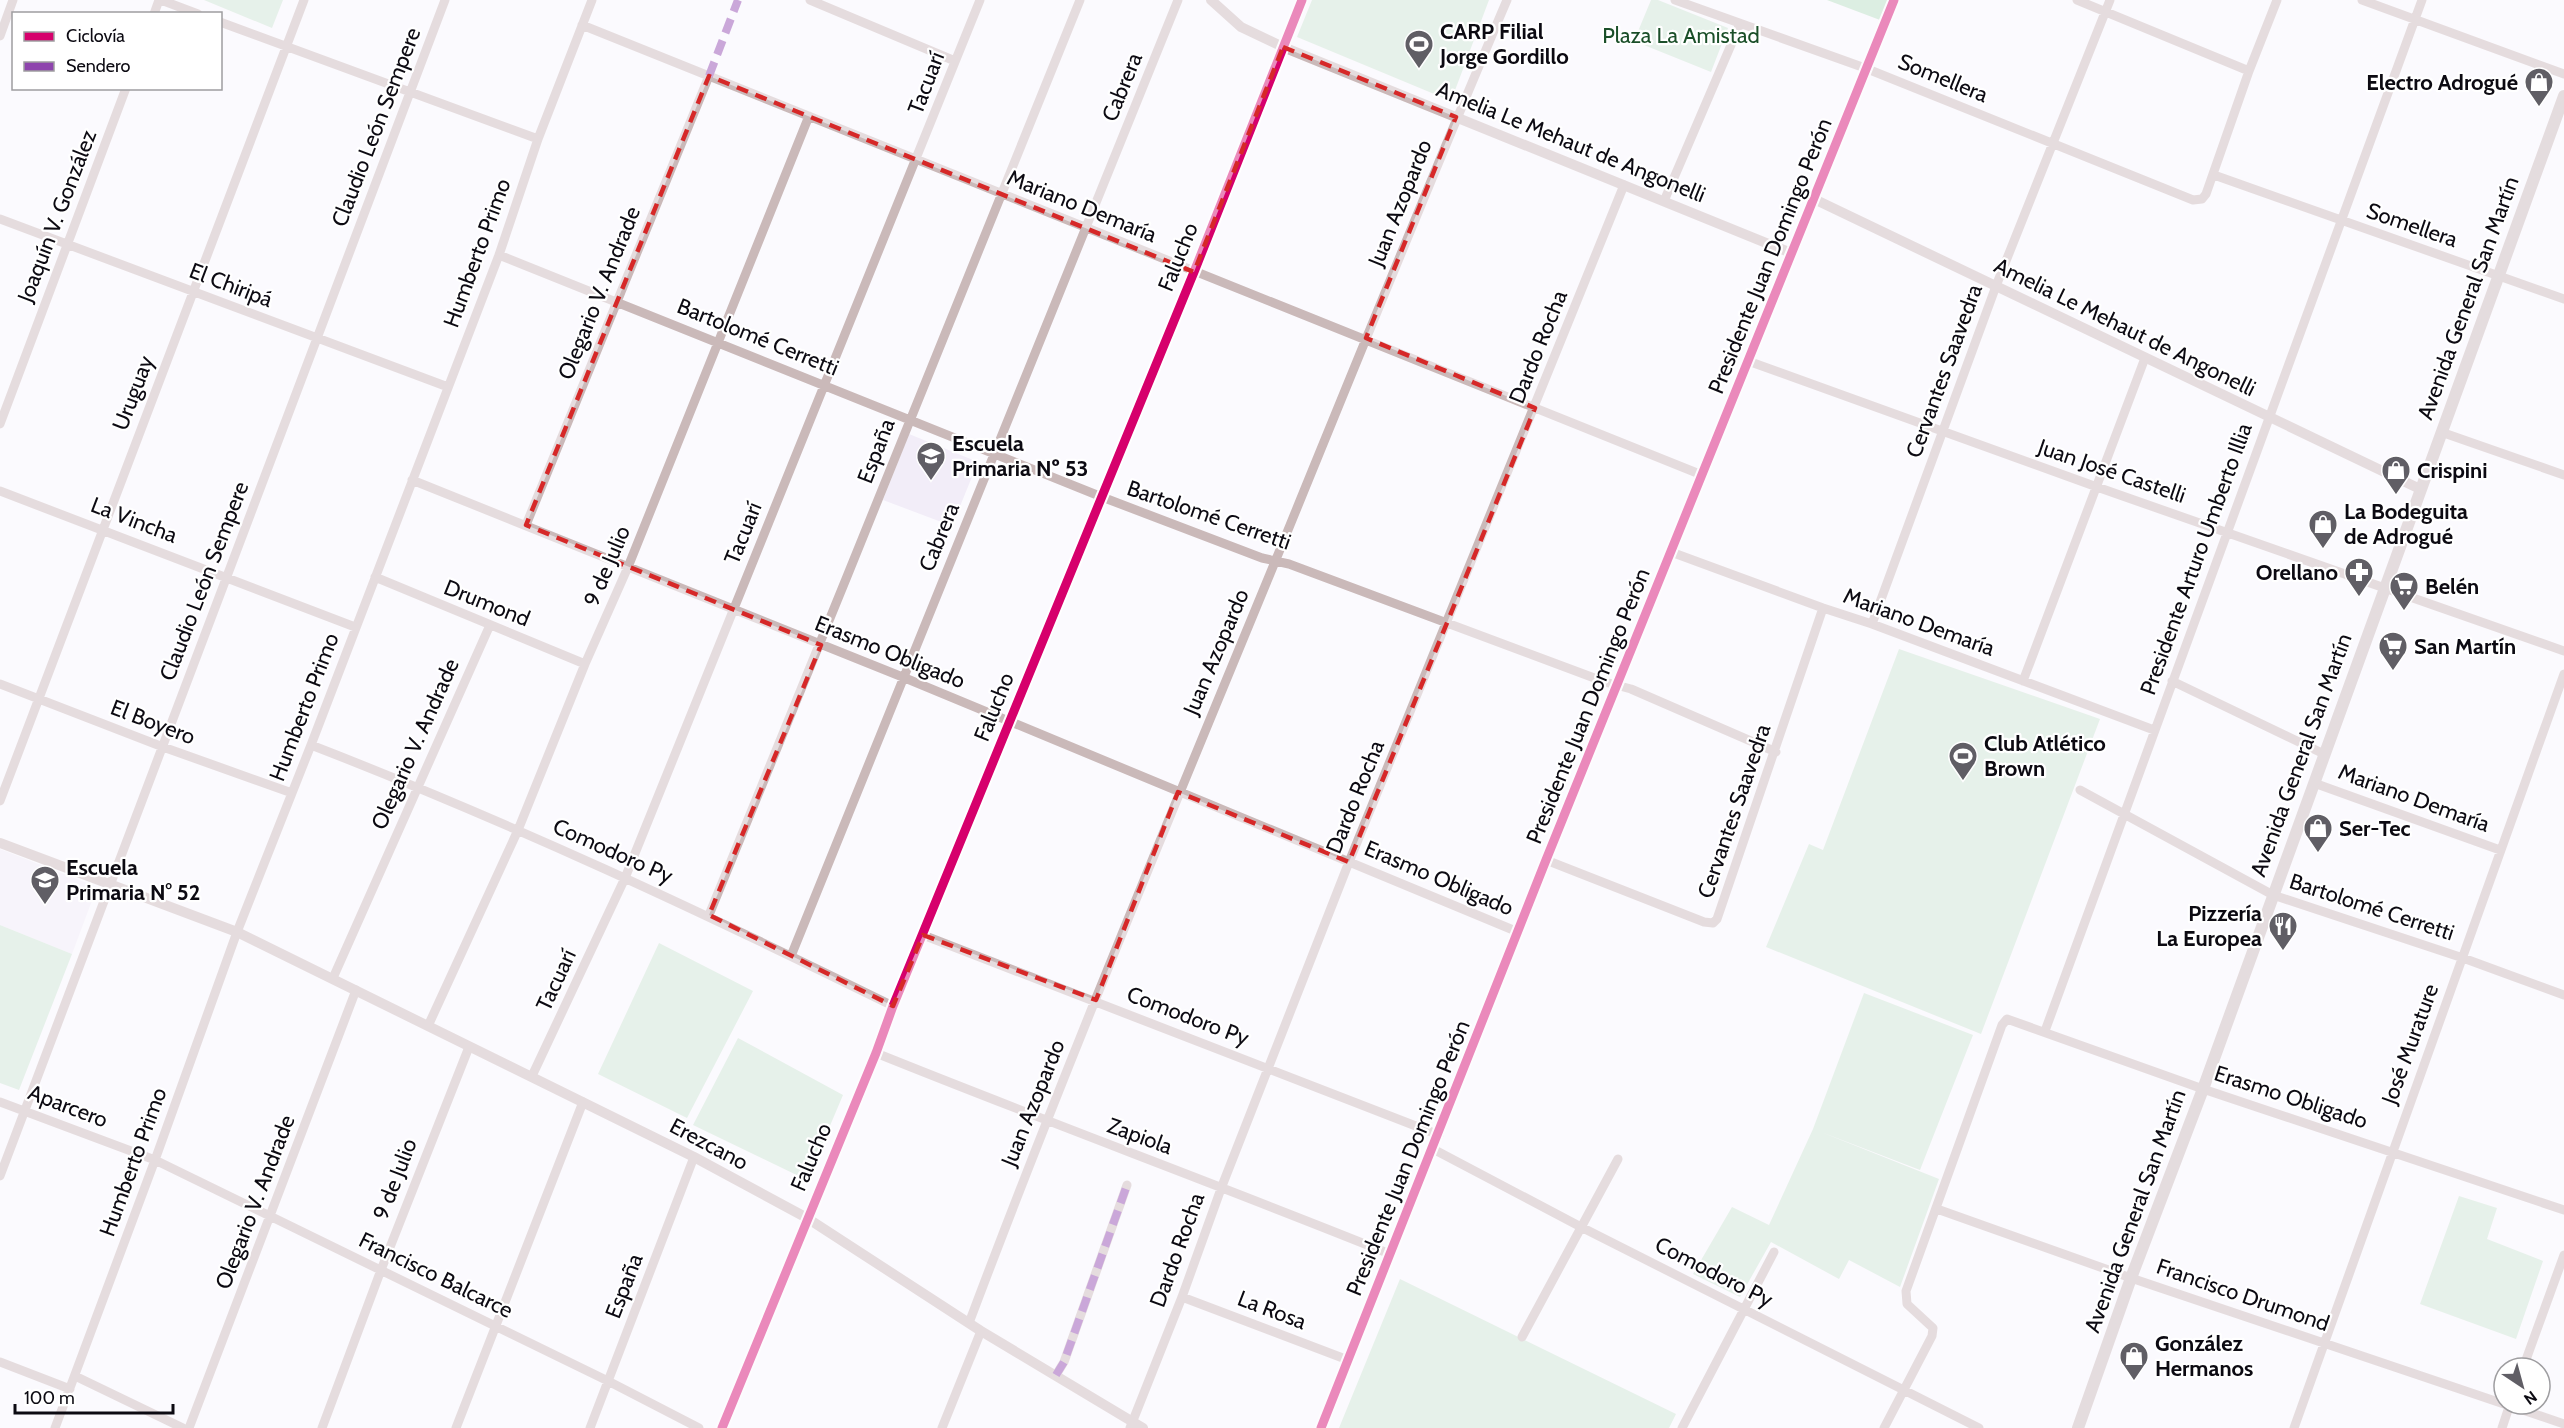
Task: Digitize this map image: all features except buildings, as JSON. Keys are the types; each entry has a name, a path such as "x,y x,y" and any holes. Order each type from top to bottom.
{"main road":[{"name":"Avenida General San Martín","path":"2078,1428 2564,96"}],"street":[{"path":"0,36 14,0"},
{"path":"160,0 193,12"},
{"name":"Uruguay","path":"0,801 304,0"},
{"name":"Claudio León Sempere","path":"0,1176 445,0"},
{"name":"Humberto Primo","path":"55,1428 155,1161 237,932 312,746 355,627 499,255 538,139 592,0"},
{"path":"810,0 955,61"},
{"name":"Tacuarí","path":"532,1076 624,878 980,0"},
{"name":"España","path":"709,915 821,645 1000,194 1080,0"},
{"name":"Cabrera","path":"791,956 1084,227 1178,0"},
{"name":"Amelia Le Mehaut de Angonelli","path":"1211,0 1241,27 1283,47 1791,253"},
{"name":"Falucho","path":"722,1428 876,1053 1008,722 1194,272 1302,0"},
{"name":"Juan Azopardo","path":"969,1323 1045,1122 1178,792 1456,117 1507,0"},
{"name":"Somellera","path":"1675,0 1866,68 2193,200 2202,199 2214,175 2564,299"},
{"name":"Presidente Juan Domingo Perón","path":"1321,1428 1546,860 1894,0"},
{"path":"2077,0 2248,71"},
{"name":"Cervantes Saavedra","path":"1872,624 1996,286 2110,0"},
{"path":"2214,175 2248,71 2277,0"},
{"path":"2362,0 2564,74"},
{"name":"Presidente Arturo Umberto Illia","path":"2045,1031 2422,0"},
{"path":"222,23 538,139"},
{"path":"1664,201 1740,24"},
{"name":"Mariano Demaría","path":"582,25 1194,272 1366,338 1702,475"},
{"name":"Olegario V. Andrade","path":"526,525 709,76"},
{"name":"Joaquín V. González","path":"0,424 125,90"},
{"name":"9 de Julio","path":"428,1026 518,830 585,664 628,567 809,117"},
{"name":"Dardo Rocha","path":"1132,1425 1222,1186 1350,862 1624,185"},
{"name":"Amelia Le Mehaut de Angonelli","path":"1814,199 2420,489"},
{"name":"El Chiripá","path":"0,219 448,387"},
{"name":"Bartolomé Cerretti","path":"499,255 824,384 1102,498 1631,689 1776,752"},
{"path":"2023,681 2145,358"},
{"name":"Juan José Castelli","path":"1749,361 2097,487 2564,651"},
{"path":"2441,432 2564,475"},
{"name":"Erasmo Obligado","path":"412,480 904,678 1518,932"},
{"name":"La Vincha","path":"0,491 227,576 355,627"},
{"name":"Mariano Demaría","path":"1671,552 1872,624 2154,730"},
{"name":"Drumond","path":"375,578 585,664"},
{"name":"Cervantes Saavedra","path":"1546,860 1704,922 1713,923 1717,919 1776,752 1822,608"},
{"name":"Olegario V. Andrade","path":"333,978 490,625"},
{"name":"José Murature","path":"2294,1428 2391,1151 2463,958 2564,674"},
{"name":"Mariano Demaría","path":"2172,681 2324,754"},
{"name":"El Boyero","path":"0,684 163,747 292,793"},
{"name":"Comodoro Py","path":"312,746 417,786 709,915 893,1006"},
{"name":"Mariano Demaría","path":"2314,783 2500,850"},
{"name":"Bartolomé Cerretti","path":"2080,790 2273,895 2463,958 2564,995"},
{"name":"Erezcano","path":"0,843 237,932 694,1157 807,1218 981,1331 1056,1375 1132,1425 1143,1428"},
{"name":"Comodoro Py","path":"923,935 1096,1000 1439,1135"},
{"name":"Olegario V. Andrade","path":"189,1428 356,990"},
{"name":"Erasmo Obligado","path":"1937,1209 2002,1025 2007,1019 2203,1089 2564,1210"},
{"name":"9 de Julio","path":"322,1428 381,1270 469,1047"},
{"name":"Zapiola","path":"876,1053 1045,1122 1222,1186 1390,1254"},
{"name":"Aparcero","path":"0,1101 155,1161"},
{"path":"456,1428 583,1102"},
{"name":"Comodoro Py","path":"1433,1149 1581,1227 1979,1428"},
{"name":"España","path":"590,1428 694,1157"},
{"path":"1522,1337 1618,1159"},
{"name":"Francisco Balcarce","path":"155,1161 271,1215 699,1428"},
{"path":"1056,1375 1064,1362 1127,1185"},
{"path":"1884,1428 1932,1336 1933,1328 1907,1304 1906,1297 1937,1209"},
{"name":"Francisco Drumond","path":"1937,1209 2131,1278 2492,1399"},
{"path":"1682,1428 1774,1252"},
{"path":"2527,1356 2564,1255"},
{"name":"La Rosa","path":"1182,1297 1348,1360"},
{"path":"942,1428 981,1331"},
{"path":"0,1362 70,1389"},
{"path":"75,1376 183,1428"},
{"name":"Francisco Drumond","path":"2541,1416 2564,1424"}],"highlighted area":[{"path":"1283,47 1456,117 1366,338 1535,408 1349,862 1178,792 1096,1000 923,935 893,1006 709,915 821,645 526,525 709,76 1194,272"}],"shaded area":[{"name":"Escuela Primaria Nº 53","path":"909,434 978,462 952,526 883,500"},
{"name":"Escuela Primaria N° 52","path":"0,849 97,887 72,954 0,925"}],"green space":[{"path":"204,0 283,0 272,28"},
{"name":"CARP Filial Jorge Gordillo","path":"1312,0 1489,0 1451,101 1297,37"},
{"name":"Plaza La Amistad","path":"1651,0 1658,0 1728,28 1711,72 1634,41"},
{"path":"1827,0 1888,0 1880,20"},
{"name":"Club Atlético Brown","path":"1899,649 2100,719 1981,1034 1766,947 1809,844 1823,850"},
{"path":"0,925 72,954 19,1090 0,1083"},
{"path":"659,943 753,991 687,1118 598,1074"},
{"path":"1864,993 1973,1035 1920,1170 1821,1132 1939,1179 1900,1287 1849,1260 1839,1279 1771,1242 1740,1297 1693,1274 1732,1207 1769,1225 1813,1129"},
{"path":"738,1038 843,1095 807,1180 693,1125"},
{"path":"2459,1196 2497,1208 2487,1239 2543,1261 2516,1339 2420,1304"},
{"path":"1400,1279 1676,1414 1669,1428 1339,1428"}],"marked path":[{"path":"709,76 738,0"},
{"path":"1056,1375 1064,1362 1127,1185"}],"cycle path":[{"path":"722,1428 1194,272 1302,0"},
{"path":"1321,1428 1546,860 1894,0"}],"place":[{"name":"CARP Filial Jorge Gordillo","path":"1419,70"},
{"name":"Electro Adrogué","path":"2539,108"},
{"name":"Escuela Primaria Nº 53","path":"931,482"},
{"name":"Crispini","path":"2396,496"},
{"name":"La Bodeguita de Adrogué","path":"2323,550"},
{"name":"Orellano","path":"2359,598"},
{"name":"Belén","path":"2404,612"},
{"name":"San Martín","path":"2393,672"},
{"name":"Club Atlético Brown","path":"1963,782"},
{"name":"Ser-Tec","path":"2318,854"},
{"name":"Escuela Primaria N° 52","path":"45,906"},
{"name":"Pizzería La Europea","path":"2283,952"},
{"name":"González Hermanos","path":"2134,1382"}]}
